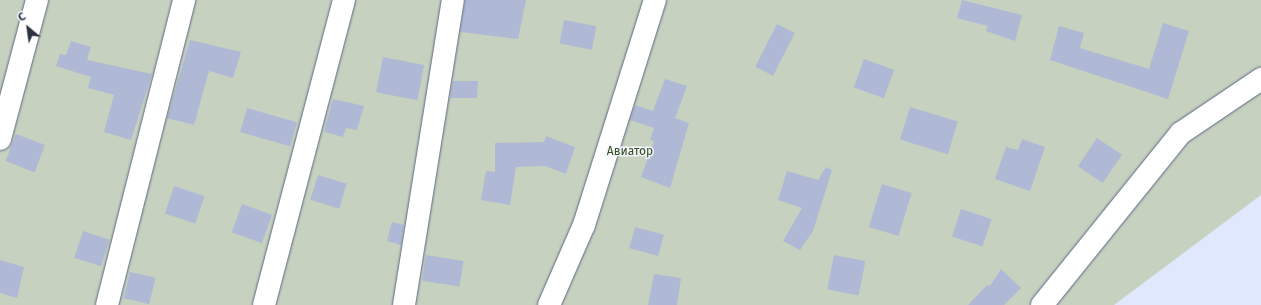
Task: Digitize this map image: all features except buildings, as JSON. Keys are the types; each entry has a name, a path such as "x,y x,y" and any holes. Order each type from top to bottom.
{"street":[{"path":"0,139 37,0"},
{"path":"107,305 184,0"},
{"path":"264,305 344,0"},
{"path":"404,305 453,0"},
{"path":"549,305 584,225 655,0"},
{"path":"1042,305 1181,133 1261,79"}],"green space":[{"name":"Авиатор","path":"0,0 1261,0 1261,195 1114,305 0,305"}]}
